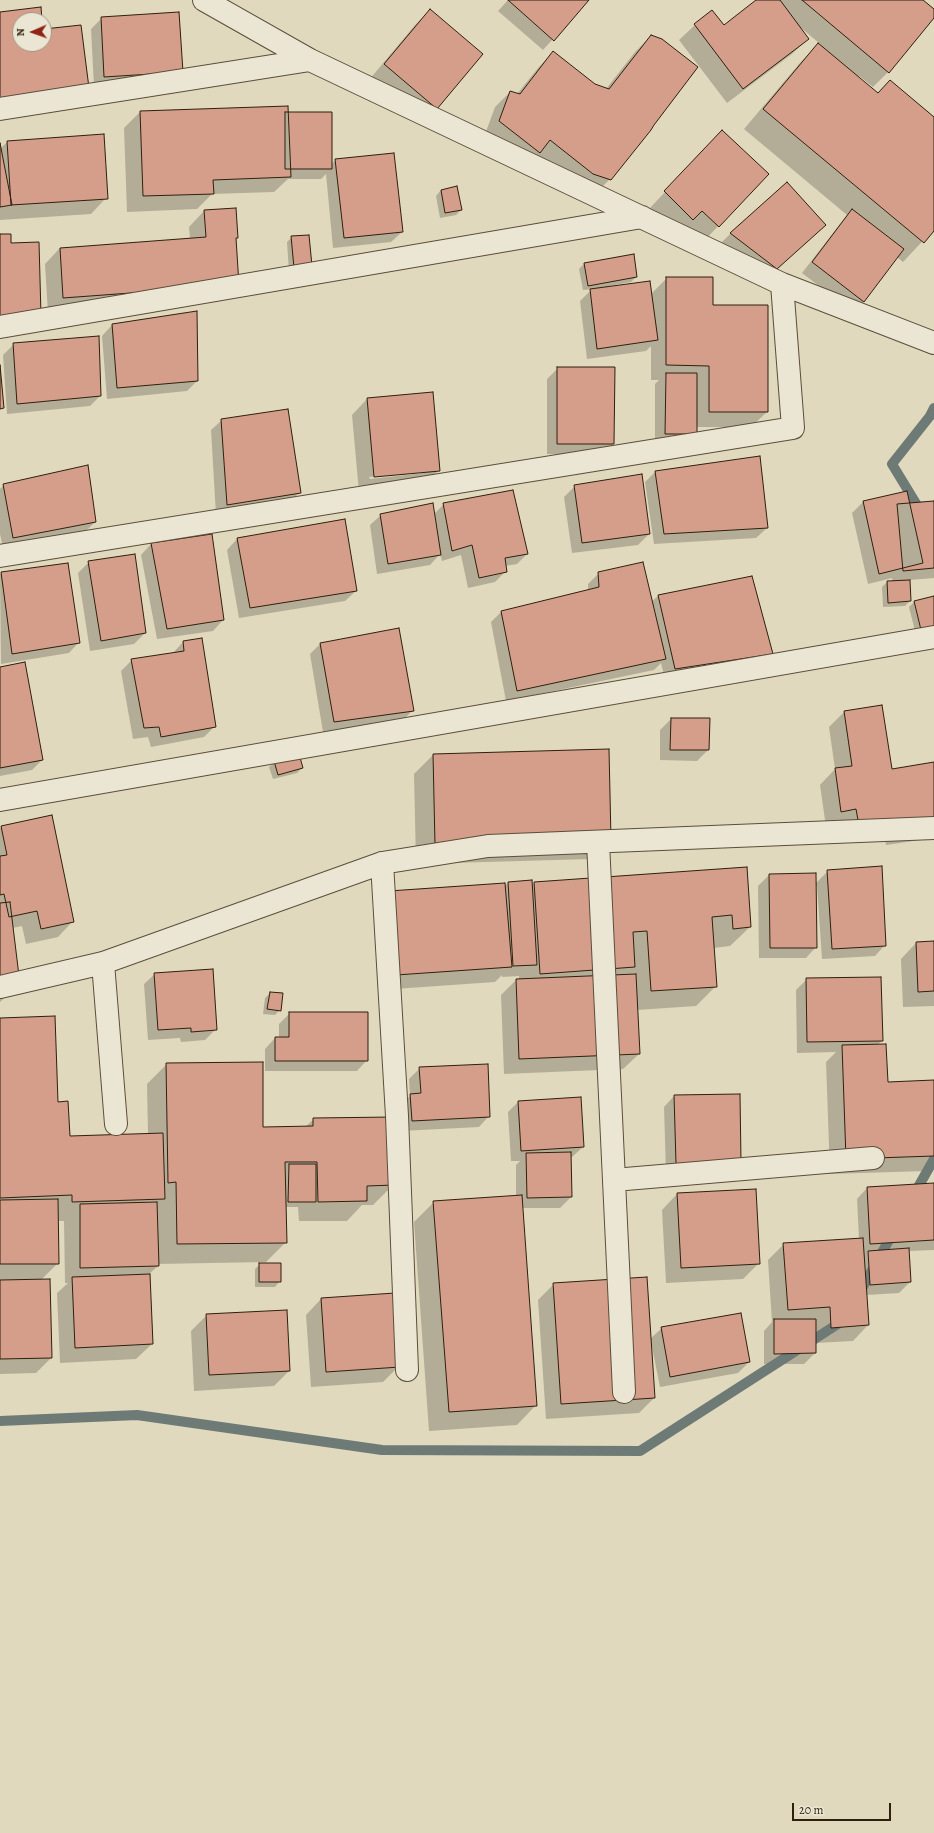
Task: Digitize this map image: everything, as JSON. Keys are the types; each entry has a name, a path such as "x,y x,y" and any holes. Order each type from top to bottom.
{"street":[{"path":"204,0 310,60 782,284 934,343"},
{"path":"0,109 310,60"},
{"path":"0,327 642,218"},
{"path":"0,556 793,428 782,284"},
{"path":"0,800 934,637"},
{"path":"0,987 103,962 382,864 488,846 934,828"},
{"path":"598,842 624,1392"},
{"path":"382,864 397,1116 407,1370"},
{"path":"103,962 116,1124"},
{"path":"614,1180 874,1158"}],"building":[{"path":"508,0 589,0 554,41"},
{"path":"756,0 780,0 809,39 743,89 694,24 712,10 724,25"},
{"path":"802,0 923,0 934,9 934,18 889,73"},
{"path":"41,7 41,12 12,12 12,52 52,52 52,28 81,25 89,88 0,99 0,12"},
{"path":"430,9 483,54 437,109 384,64"},
{"path":"179,12 183,72 104,77 101,17"},
{"path":"651,35 662,39 698,67 611,180 593,174 550,140 540,153 499,121 510,91 520,94 553,51 595,84 609,89"},
{"path":"818,43 878,93 890,80 934,117 934,231 924,243 763,109"},
{"path":"288,106 291,177 213,180 214,194 143,196 140,111"},
{"path":"285,112 332,112 332,169 285,169"},
{"path":"722,130 769,174 719,227 702,211 693,220 664,191"},
{"path":"104,134 108,199 11,205 7,141"},
{"path":"0,143 12,205 0,207"},
{"path":"394,153 403,232 344,238 335,159"},
{"path":"787,182 826,225 777,269 730,233"},
{"path":"457,186 462,210 445,213 441,190"},
{"path":"236,208 239,285 63,298 60,248 206,237 204,210"},
{"path":"852,209 904,249 864,302 812,262"},
{"path":"0,234 11,234 11,243 39,242 41,316 0,317"},
{"path":"309,235 312,266 294,268 291,236"},
{"path":"634,254 637,277 588,286 584,263"},
{"path":"666,277 713,277 713,305 768,305 768,412 709,412 709,366 666,365"},
{"path":"650,281 658,340 597,349 590,289"},
{"path":"197,311 198,381 117,388 112,324"},
{"path":"99,336 101,396 17,404 13,343"},
{"path":"0,365 4,408 0,409"},
{"path":"557,367 615,367 614,444 557,444"},
{"path":"666,373 697,373 697,434 665,434"},
{"path":"433,392 440,471 374,477 367,398"},
{"path":"288,409 301,493 227,505 221,419"},
{"path":"760,456 768,528 664,534 655,471"},
{"path":"88,465 96,522 13,538 3,484"},
{"path":"642,474 650,534 582,543 574,485"},
{"path":"513,490 528,554 505,558 507,572 479,578 472,545 452,551 443,503"},
{"path":"907,491 923,563 879,574 863,501"},
{"path":"934,501 934,568 903,571 897,504"},
{"path":"433,503 441,555 388,564 380,514"},
{"path":"345,519 357,591 250,608 237,538"},
{"path":"212,534 224,620 167,629 151,543"},
{"path":"135,554 146,633 101,641 88,561"},
{"path":"643,562 666,659 517,691 501,611 599,587 598,572"},
{"path":"68,563 80,643 12,654 1,572"},
{"path":"752,576 773,654 675,669 658,595"},
{"path":"910,580 911,601 888,603 887,581"},
{"path":"934,596 934,627 921,630 914,601"},
{"path":"399,628 414,711 334,722 320,643"},
{"path":"202,638 216,727 161,737 159,727 144,728 131,659 184,651 183,641"},
{"path":"25,662 43,760 0,768 0,667"},
{"path":"882,705 892,769 934,762 934,825 859,826 856,809 841,812 835,768 852,766 844,711"},
{"path":"671,718 710,718 709,750 670,750"},
{"path":"609,749 611,840 435,845 433,754"},
{"path":"299,754 303,768 278,775 274,761"},
{"path":"52,815 74,922 41,929 37,911 9,917 4,894 0,895 0,856 7,855 1,826"},
{"path":"882,866 886,946 832,949 827,870"},
{"path":"747,867 751,927 733,929 732,915 712,917 717,987 651,991 647,931 633,932 635,967 540,974 534,882"},
{"path":"816,873 817,948 770,948 769,874"},
{"path":"532,880 537,965 513,966 508,882"},
{"path":"505,883 512,967 396,975 389,891"},
{"path":"10,902 20,984 0,986 0,903"},
{"path":"934,941 934,991 918,992 916,942"},
{"path":"213,969 217,1030 191,1032 191,1028 158,1030 154,973"},
{"path":"636,974 640,1054 519,1059 516,979"},
{"path":"881,977 883,1041 807,1042 806,978"},
{"path":"270,992 283,993 281,1011 267,1009"},
{"path":"289,1012 368,1012 368,1061 275,1061 275,1037 289,1037"},
{"path":"55,1016 58,1102 68,1101 70,1136 163,1133 165,1199 72,1202 72,1195 0,1198 0,1018"},
{"path":"886,1044 888,1082 934,1080 934,1156 846,1159 842,1045"},
{"path":"263,1062 263,1127 313,1126 313,1118 393,1117 394,1185 367,1186 367,1201 318,1202 317,1162 285,1162 287,1243 177,1244 176,1182 168,1183 166,1063"},
{"path":"488,1064 490,1117 412,1121 410,1094 421,1093 419,1067"},
{"path":"740,1094 741,1162 676,1164 674,1095"},
{"path":"581,1097 584,1147 521,1151 518,1101"},
{"path":"571,1152 572,1197 527,1198 526,1153"},
{"path":"289,1164 316,1164 316,1202 288,1202"},
{"path":"934,1183 934,1240 870,1244 867,1187"},
{"path":"756,1189 760,1264 681,1268 677,1193"},
{"path":"522,1195 537,1406 449,1412 433,1201"},
{"path":"58,1199 59,1264 0,1264 0,1200"},
{"path":"157,1202 159,1266 80,1268 80,1204"},
{"path":"863,1238 869,1325 831,1328 830,1307 788,1310 783,1243"},
{"path":"909,1248 911,1282 870,1285 868,1251"},
{"path":"259,1263 281,1263 281,1282 259,1282"},
{"path":"150,1274 153,1344 75,1348 72,1277"},
{"path":"647,1277 655,1398 561,1404 553,1283"},
{"path":"50,1279 52,1358 0,1359 0,1280"},
{"path":"395,1293 400,1367 326,1372 321,1298"},
{"path":"287,1310 290,1371 209,1375 206,1314"},
{"path":"741,1313 750,1362 670,1377 661,1327"},
{"path":"774,1319 816,1319 816,1353 774,1354"}],"waterway":[{"path":"934,408 930,416 892,464 934,533"},
{"path":"913,1196 934,1159"},
{"path":"860,1292 894,1231"},
{"path":"0,1421 137,1415 382,1450 640,1451 844,1320"}]}
